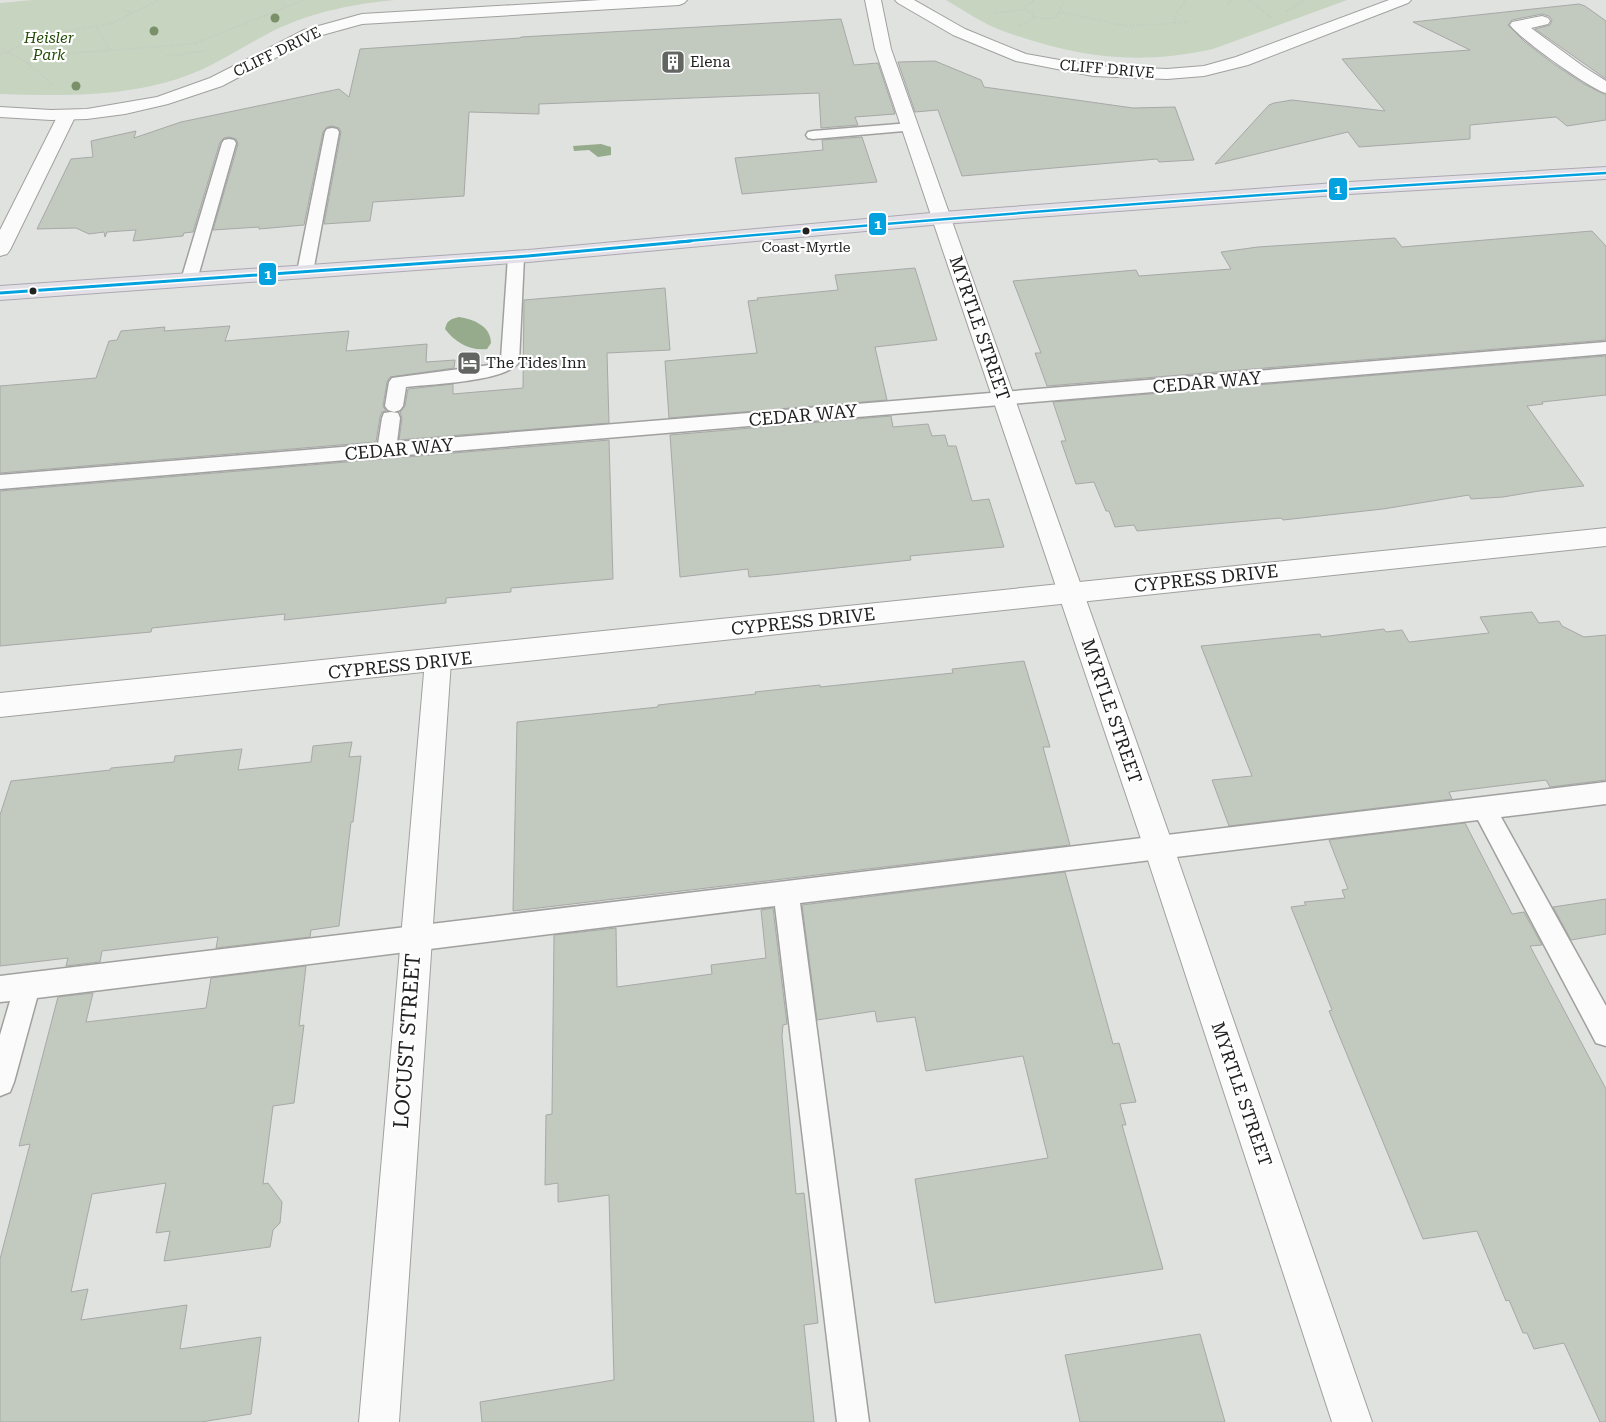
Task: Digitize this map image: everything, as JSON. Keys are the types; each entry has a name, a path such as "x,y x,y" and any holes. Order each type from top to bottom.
{"highway":[{"path":"0,293 516,257 942,218 1339,189 1606,173"}],"street":[{"name":"CLIFF DRIVE","path":"0,112 66,115 131,108 186,93 244,69 293,41 317,31 362,19 679,0"},
{"name":"MYRTLE STREET","path":"873,0 883,49 1159,848 1352,1422"},
{"name":"CLIFF DRIVE","path":"903,0 959,32 1022,58 1093,71 1166,74 1204,71 1242,61 1403,0"},
{"path":"1542,21 1518,25 1578,71 1606,88"},
{"path":"0,250 66,115"},
{"name":"CYPRESS DRIVE","path":"0,705 438,661 1071,592 1606,537"},
{"name":"LOCUST STREET","path":"379,1422 438,661"}],"lane":[{"path":"813,135 910,127"},
{"path":"305,272 332,132"},
{"path":"189,280 229,143"},
{"path":"386,450 398,382 494,371 510,362 516,257"},
{"name":"CEDAR WAY","path":"0,482 1606,348"},
{"path":"0,989 1606,793"},
{"path":"1484,808 1606,1033"},
{"path":"786,894 853,1422"},
{"path":"0,1082 27,986"}],"path":[{"path":"0,54 8,52 37,36 97,28 110,24 158,0"},
{"path":"282,0 285,7"},
{"path":"28,63 62,54 193,44 304,0"},
{"path":"987,13 1011,12 1024,9 1034,0"},
{"path":"1013,26 1029,22 1034,18 1052,19 1058,17 1064,0"},
{"path":"1174,23 1173,18 1177,10 1186,0"},
{"path":"1228,4 1232,0"},
{"path":"1249,0 1265,14 1278,21"},
{"path":"1024,9 1033,14 1034,18"},
{"path":"123,10 133,13"},
{"path":"1060,12 1127,26 1188,22"},
{"path":"97,28 110,50"},
{"path":"172,46 167,56 212,50"},
{"path":"0,48 28,63 59,90 66,115"}],"green space":[{"name":"Heisler Park","path":"33,0 395,0 348,7 317,14 287,24 203,69 154,85 129,90 77,95 0,94 0,3"},
{"path":"946,0 1347,0 1213,49 1158,57 1132,58 1081,53 1030,40 988,25"}],"shaded area":[{"path":"601,144 611,147 611,155 598,157 589,150 574,151 573,146"},
{"path":"459,317 480,324 485,328 491,343 487,349 468,347 458,342 449,334 445,329 448,322"}],"building":[{"path":"1579,4 1585,6 1606,21 1606,79 1535,29 1550,25 1552,20 1549,16 1542,14 1512,20 1508,25 1525,42 1554,64 1584,84 1606,95 1606,120 1567,126 1556,117 1470,125 1470,139 1359,147 1348,132 1215,164 1269,105 1274,103 1292,100 1385,111 1342,59 1470,50 1413,22"},
{"path":"841,19 854,65 878,63 895,114 855,117 858,125 821,128 819,93 539,104 539,114 469,112 464,196 373,202 370,221 324,224 341,132 339,128 332,126 327,127 323,132 304,225 259,229 259,227 213,230 238,144 236,139 229,137 224,138 220,142 193,232 184,233 183,236 133,241 136,230 107,232 105,237 104,232 89,234 76,228 37,229 71,159 93,157 91,141 136,131 134,138 181,122 339,89 349,97 360,49 521,37"},
{"path":"935,61 981,80 984,87 1133,108 1175,107 1194,160 1159,162 1157,159 962,176 938,110 915,112 898,62"},
{"path":"862,137 877,182 742,194 735,158 823,150 822,140"},
{"path":"1592,231 1606,246 1606,340 1047,386 1035,353 1041,353 1013,281 1136,270 1139,276 1231,269 1221,252 1258,247 1395,238 1402,247"},
{"path":"915,268 937,340 875,347 887,400 669,418 665,361 757,353 748,301 758,300 757,298 838,290 835,275"},
{"path":"665,288 670,350 607,353 609,423 399,440 402,418 400,412 405,406 408,389 453,384 453,394 523,388 524,300"},
{"path":"230,326 225,341 349,331 346,351 427,344 426,362 455,360 454,368 390,377 387,382 383,406 386,411 382,412 380,417 376,442 0,473 0,386 96,378 109,341 117,340 121,331 165,327 164,331"},
{"path":"1606,356 1606,395 1542,402 1543,404 1527,406 1584,486 1503,497 1471,499 1469,495 1383,509 1283,520 1281,518 1137,531 1134,525 1115,527 1094,482 1076,484 1061,441 1066,441 1053,402"},
{"path":"891,416 893,427 928,424 932,436 945,435 948,446 956,446 972,501 989,499 1004,547 910,556 911,560 772,575 749,577 748,569 680,577 670,435"},
{"path":"609,440 613,579 511,588 511,592 446,598 446,603 284,620 285,614 152,628 151,632 0,646 0,491"},
{"path":"1532,612 1539,623 1559,621 1562,626 1584,637 1606,635 1606,780 1550,787 1546,780 1449,792 1452,799 1229,826 1212,780 1252,776 1201,646 1320,634 1321,637 1384,629 1386,632 1402,630 1409,642 1489,633 1480,617"},
{"path":"1024,661 1050,747 1043,747 1070,845 513,911 517,722 658,707 658,705 756,694 755,692 953,673 952,669"},
{"path":"352,742 349,757 361,756 339,926 311,930 310,937 216,948 218,937 102,951 100,962 66,966 68,958 0,966 0,815 11,781 174,762 175,756 242,749 238,770 311,762 313,746"},
{"path":"1465,823 1512,914 1524,912 1542,945 1530,946 1606,1089 1606,1422 1600,1422 1564,1343 1534,1349 1527,1333 1523,1333 1509,1300 1506,1301 1477,1231 1423,1239 1329,1011 1332,1010 1291,907 1306,905 1304,902 1345,898 1342,890 1348,889 1329,840"},
{"path":"1065,872 1113,1044 1119,1043 1136,1102 1120,1104 1126,1125 1122,1125 1163,1269 935,1303 915,1179 1048,1158 1023,1056 926,1071 915,1017 877,1022 875,1011 817,1020 802,905"},
{"path":"1606,899 1606,934 1571,940 1553,907"},
{"path":"773,908 787,1024 783,1025 782,1036 796,1194 804,1193 818,1323 804,1325 814,1422 482,1422 480,1402 614,1380 609,1195 558,1202 558,1183 545,1185 546,1115 552,1114 554,935 616,928 617,987 712,974 711,965 766,958 761,910"},
{"path":"306,966 299,1026 304,1025 294,1103 273,1106 263,1184 268,1183 282,1202 280,1223 273,1230 270,1247 164,1261 170,1231 156,1233 166,1183 92,1194 71,1292 88,1289 81,1320 187,1305 180,1349 261,1337 251,1414 201,1422 0,1422 0,1259 30,1144 19,1146 58,997 93,993 86,1022 206,1008 211,978"},
{"path":"1200,1334 1225,1422 1080,1422 1065,1355"}],"transit line":[{"name":"1","path":"0,293 528,256 942,218 1349,188 1606,173"}],"place":[{"name":"Elena","path":"673,62"},
{"name":"Coast-Myrtle","path":"806,231"},
{"name":"The Tides Inn","path":"469,363"}]}
